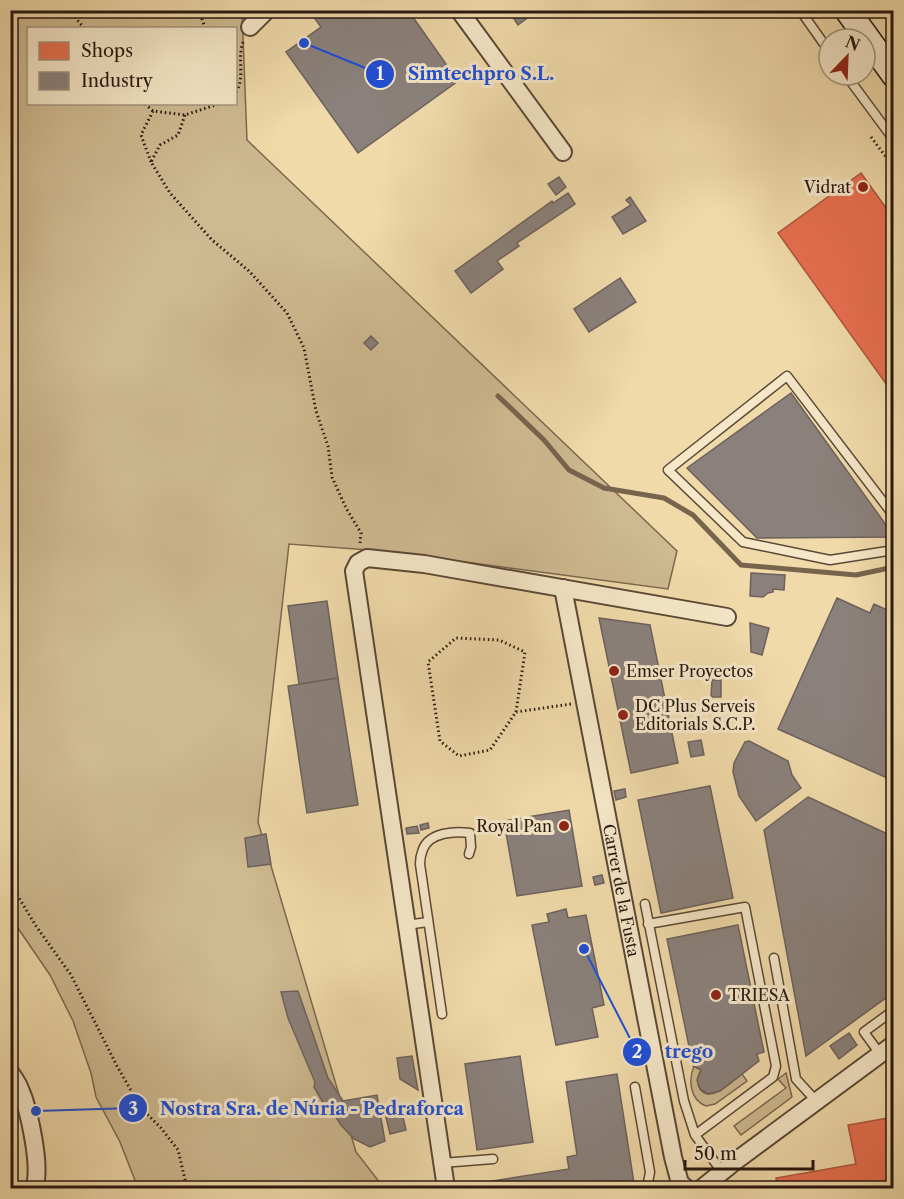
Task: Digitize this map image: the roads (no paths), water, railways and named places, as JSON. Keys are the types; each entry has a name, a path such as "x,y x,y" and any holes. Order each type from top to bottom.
{"main road":[{"path":"847,10 894,75"},
{"path":"864,10 894,52"}],"street":[{"path":"250,27 267,10"},
{"path":"459,10 563,152"},
{"path":"446,1188 354,571 358,563 367,558 424,564 727,617"},
{"name":"Carrer de la Fusta","path":"563,588 673,1157 680,1183 686,1188"},
{"path":"702,1188 887,1049"},
{"path":"10,1072 21,1090 36,1152 37,1181 34,1188"}],"lane":[{"path":"800,10 817,34"},
{"path":"855,87 894,140"},
{"path":"894,516 787,375 668,470 743,542 830,560 894,550"},
{"path":"442,1014 420,864 423,848 435,837 457,831 471,833 469,854"},
{"path":"645,903 684,1101 695,1135 722,1172"},
{"path":"648,924 745,907 776,1066 773,1077 695,1135"},
{"path":"406,925 428,922"},
{"path":"774,958 796,1079 817,1102"},
{"path":"887,1049 864,1032 894,1010"},
{"path":"635,1087 650,1172 647,1188"},
{"path":"442,1163 493,1159"}],"waterway":[{"path":"498,396 544,440 569,470 604,488 664,498 693,515 741,565 856,575 894,567"}],"place":[{"name":"Simtechpro S.L.","path":"304,43"},
{"name":"Vidrat","path":"863,187"},
{"name":"Emser Proyectos","path":"614,671"},
{"name":"DC Plus Serveis Editorials S.C.P.","path":"623,715"},
{"name":"Royal Pan","path":"564,826"},
{"name":"trego","path":"584,949"},
{"name":"TRIESA","path":"716,995"},
{"name":"Nostra Sra. de Núria - Pedraforca","path":"36,1111"}]}
